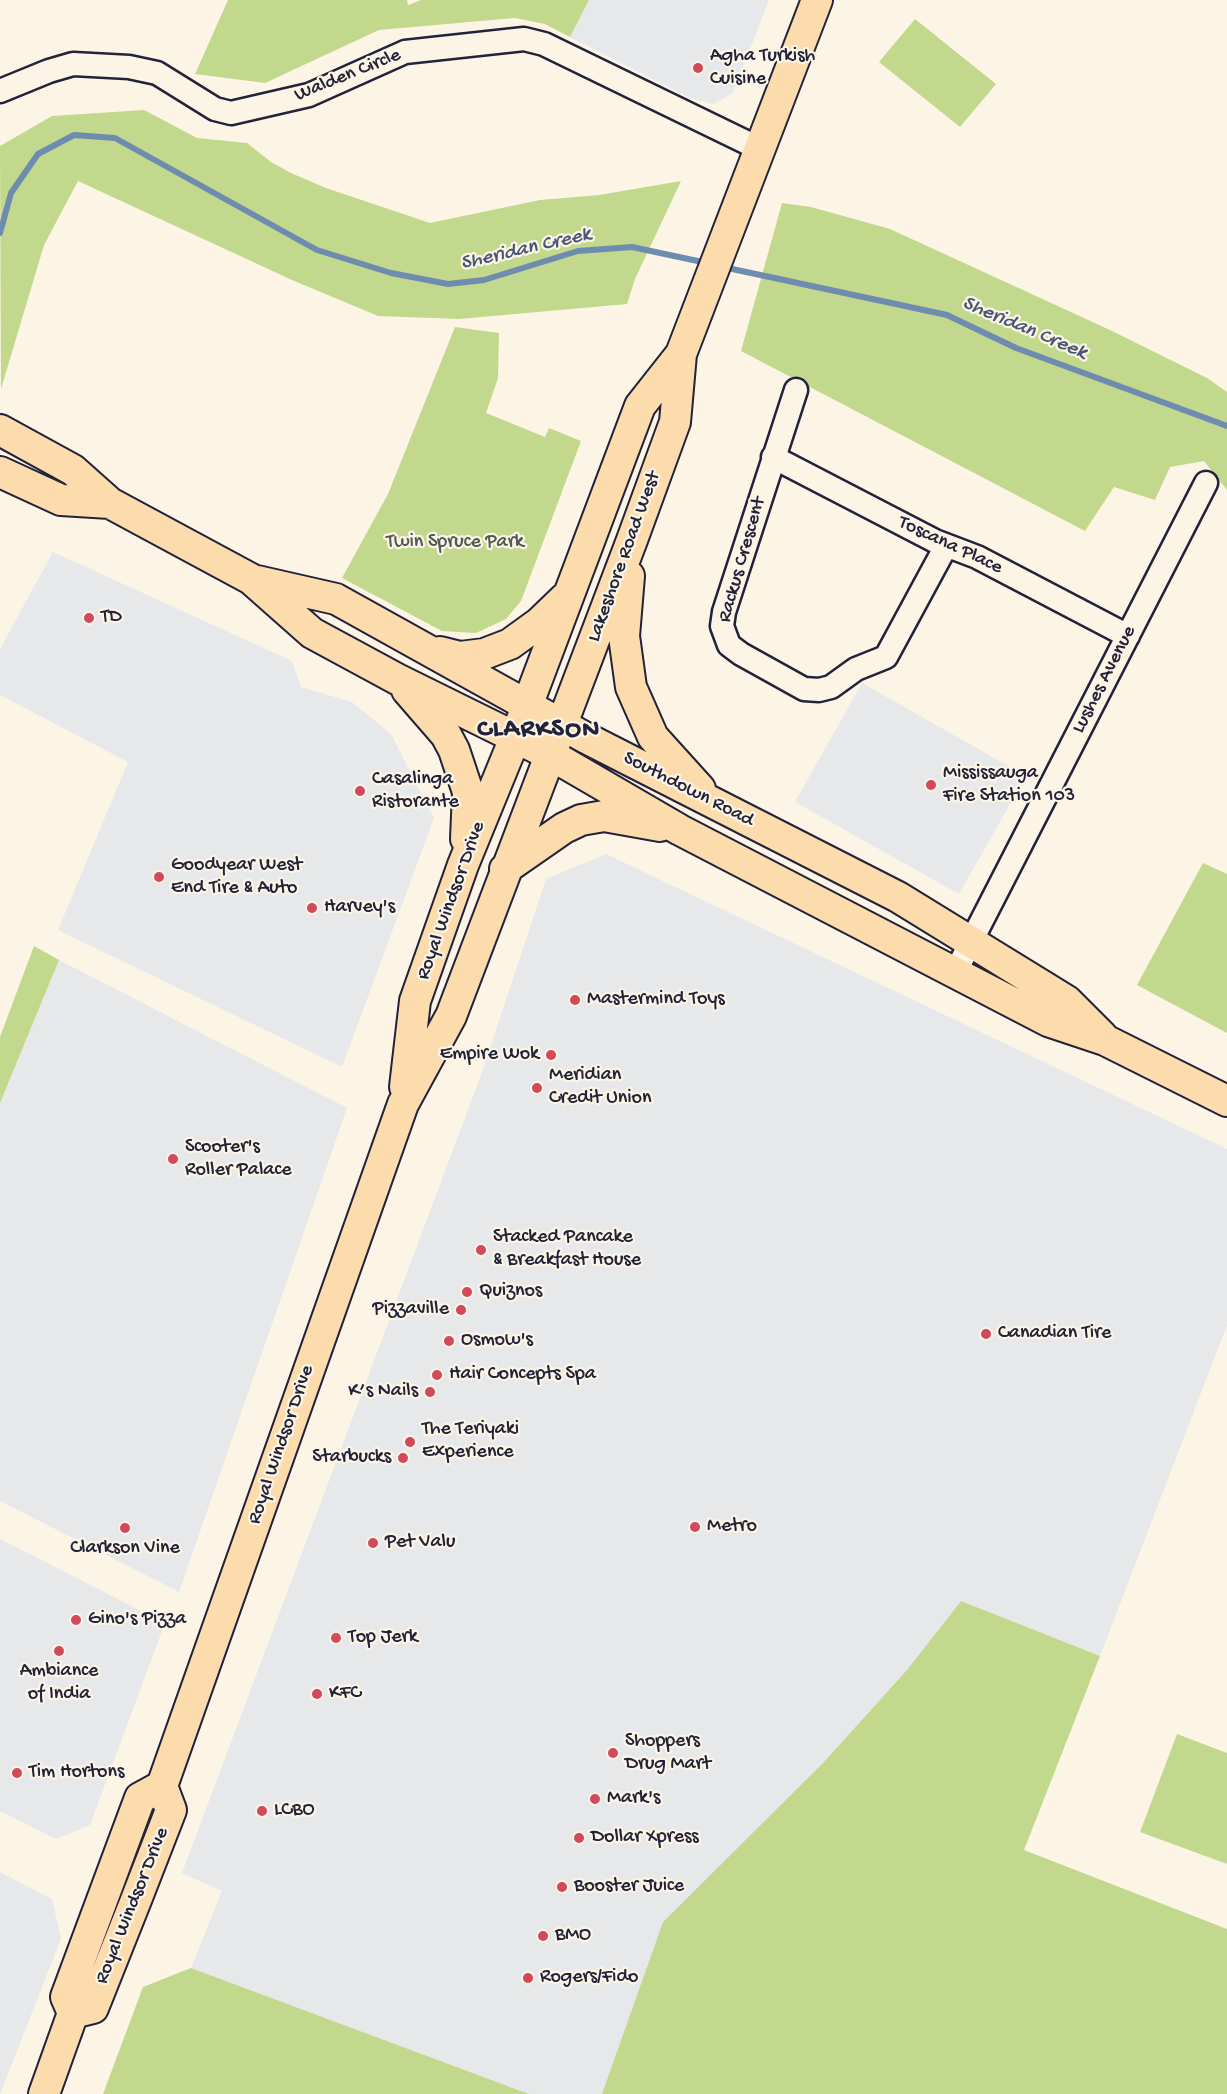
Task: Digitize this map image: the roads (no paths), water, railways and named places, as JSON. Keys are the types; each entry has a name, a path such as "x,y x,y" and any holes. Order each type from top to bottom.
{"main road":[{"name":"Lakeshore Road West","path":"551,755 675,422 681,354 817,0"},
{"name":"Lakeshore Road West","path":"528,705 640,406 681,354"},
{"name":"Southdown Road","path":"0,430 73,470 110,503 251,579 312,633 397,679 551,755 680,830 1048,1021 1105,1040 1227,1101"},
{"name":"Southdown Road","path":"0,472 61,500 110,503"},
{"path":"632,540 624,636 631,687 653,737 712,803"},
{"name":"Southdown Road","path":"251,579 336,599 562,725 898,897 1067,1000 1105,1040"},
{"path":"427,649 460,657 484,654 510,644 539,623 569,594"},
{"path":"397,679 446,735 454,750 468,792 469,823 463,865"},
{"name":"Royal Windsor Drive","path":"403,1104 415,1001 463,865 528,705"},
{"name":"Royal Windsor Drive","path":"44,2094 73,2013 66,1997 140,1798 162,1786 403,1104 451,1016 505,869 551,755"},
{"path":"505,869 564,828 581,820 604,816 680,830"}],"street":[{"name":"Walden Circle","path":"0,91 73,64 129,67 157,73 215,109 231,113 309,95 405,52 524,39 544,44 760,149"},
{"name":"Rackus Crescent","path":"796,390 772,457 722,626 726,639 733,649 804,688 819,690 831,687 856,669 886,657 946,546"},
{"name":"Toscana Place","path":"772,457 946,546 977,557 1128,636"},
{"name":"Lushes Avenue","path":"955,973 1206,483"}],"waterway":[{"name":"Sheridan Creek","path":"0,233 11,193 38,154 74,135 115,138 317,250 391,273 448,284 484,280 578,251 632,247 707,263"},
{"name":"Sheridan Creek","path":"723,267 947,315 1016,348 1227,426"}],"place":[{"name":"Agha Turkish Cuisine","path":"698,68"},
{"name":"TD","path":"89,618"},
{"name":"Mississauga Fire Station 103","path":"931,785"},
{"name":"Casalinga Ristorante","path":"360,791"},
{"name":"Goodyear West End Tire & Auto","path":"159,877"},
{"name":"Harvey's","path":"312,908"},
{"name":"Mastermind Toys","path":"575,1000"},
{"name":"Empire Wok","path":"551,1055"},
{"name":"Meridian Credit Union","path":"537,1088"},
{"name":"Scooter's Roller Palace","path":"173,1159"},
{"name":"Stacked Pancake & Breakfast House","path":"481,1250"},
{"name":"Quiznos","path":"467,1292"},
{"name":"Pizzaville","path":"461,1310"},
{"name":"Canadian Tire","path":"986,1334"},
{"name":"Osmow's","path":"449,1341"},
{"name":"Hair Concepts Spa","path":"437,1375"},
{"name":"K’s Nails","path":"430,1392"},
{"name":"The Teriyaki Experience","path":"410,1442"},
{"name":"Starbucks","path":"403,1458"},
{"name":"Metro","path":"695,1527"},
{"name":"Clarkson Vine","path":"125,1528"},
{"name":"Pet Valu","path":"373,1543"},
{"name":"Gino's Pizza","path":"76,1620"},
{"name":"Top Jerk","path":"336,1638"},
{"name":"Ambiance of India","path":"59,1651"},
{"name":"KFC","path":"317,1694"},
{"name":"Shoppers Drug Mart","path":"613,1753"},
{"name":"Tim Hortons","path":"17,1773"},
{"name":"Mark's","path":"595,1799"},
{"name":"LCBO","path":"262,1811"},
{"name":"Dollar Xpress","path":"579,1838"},
{"name":"Booster Juice","path":"562,1887"},
{"name":"BMO","path":"543,1936"},
{"name":"Rogers/Fido","path":"528,1978"}],"district":[{"name":"CLARKSON","path":"539,731"}],"park label":[{"name":"Twin Spruce Park","path":"455,543"}]}
